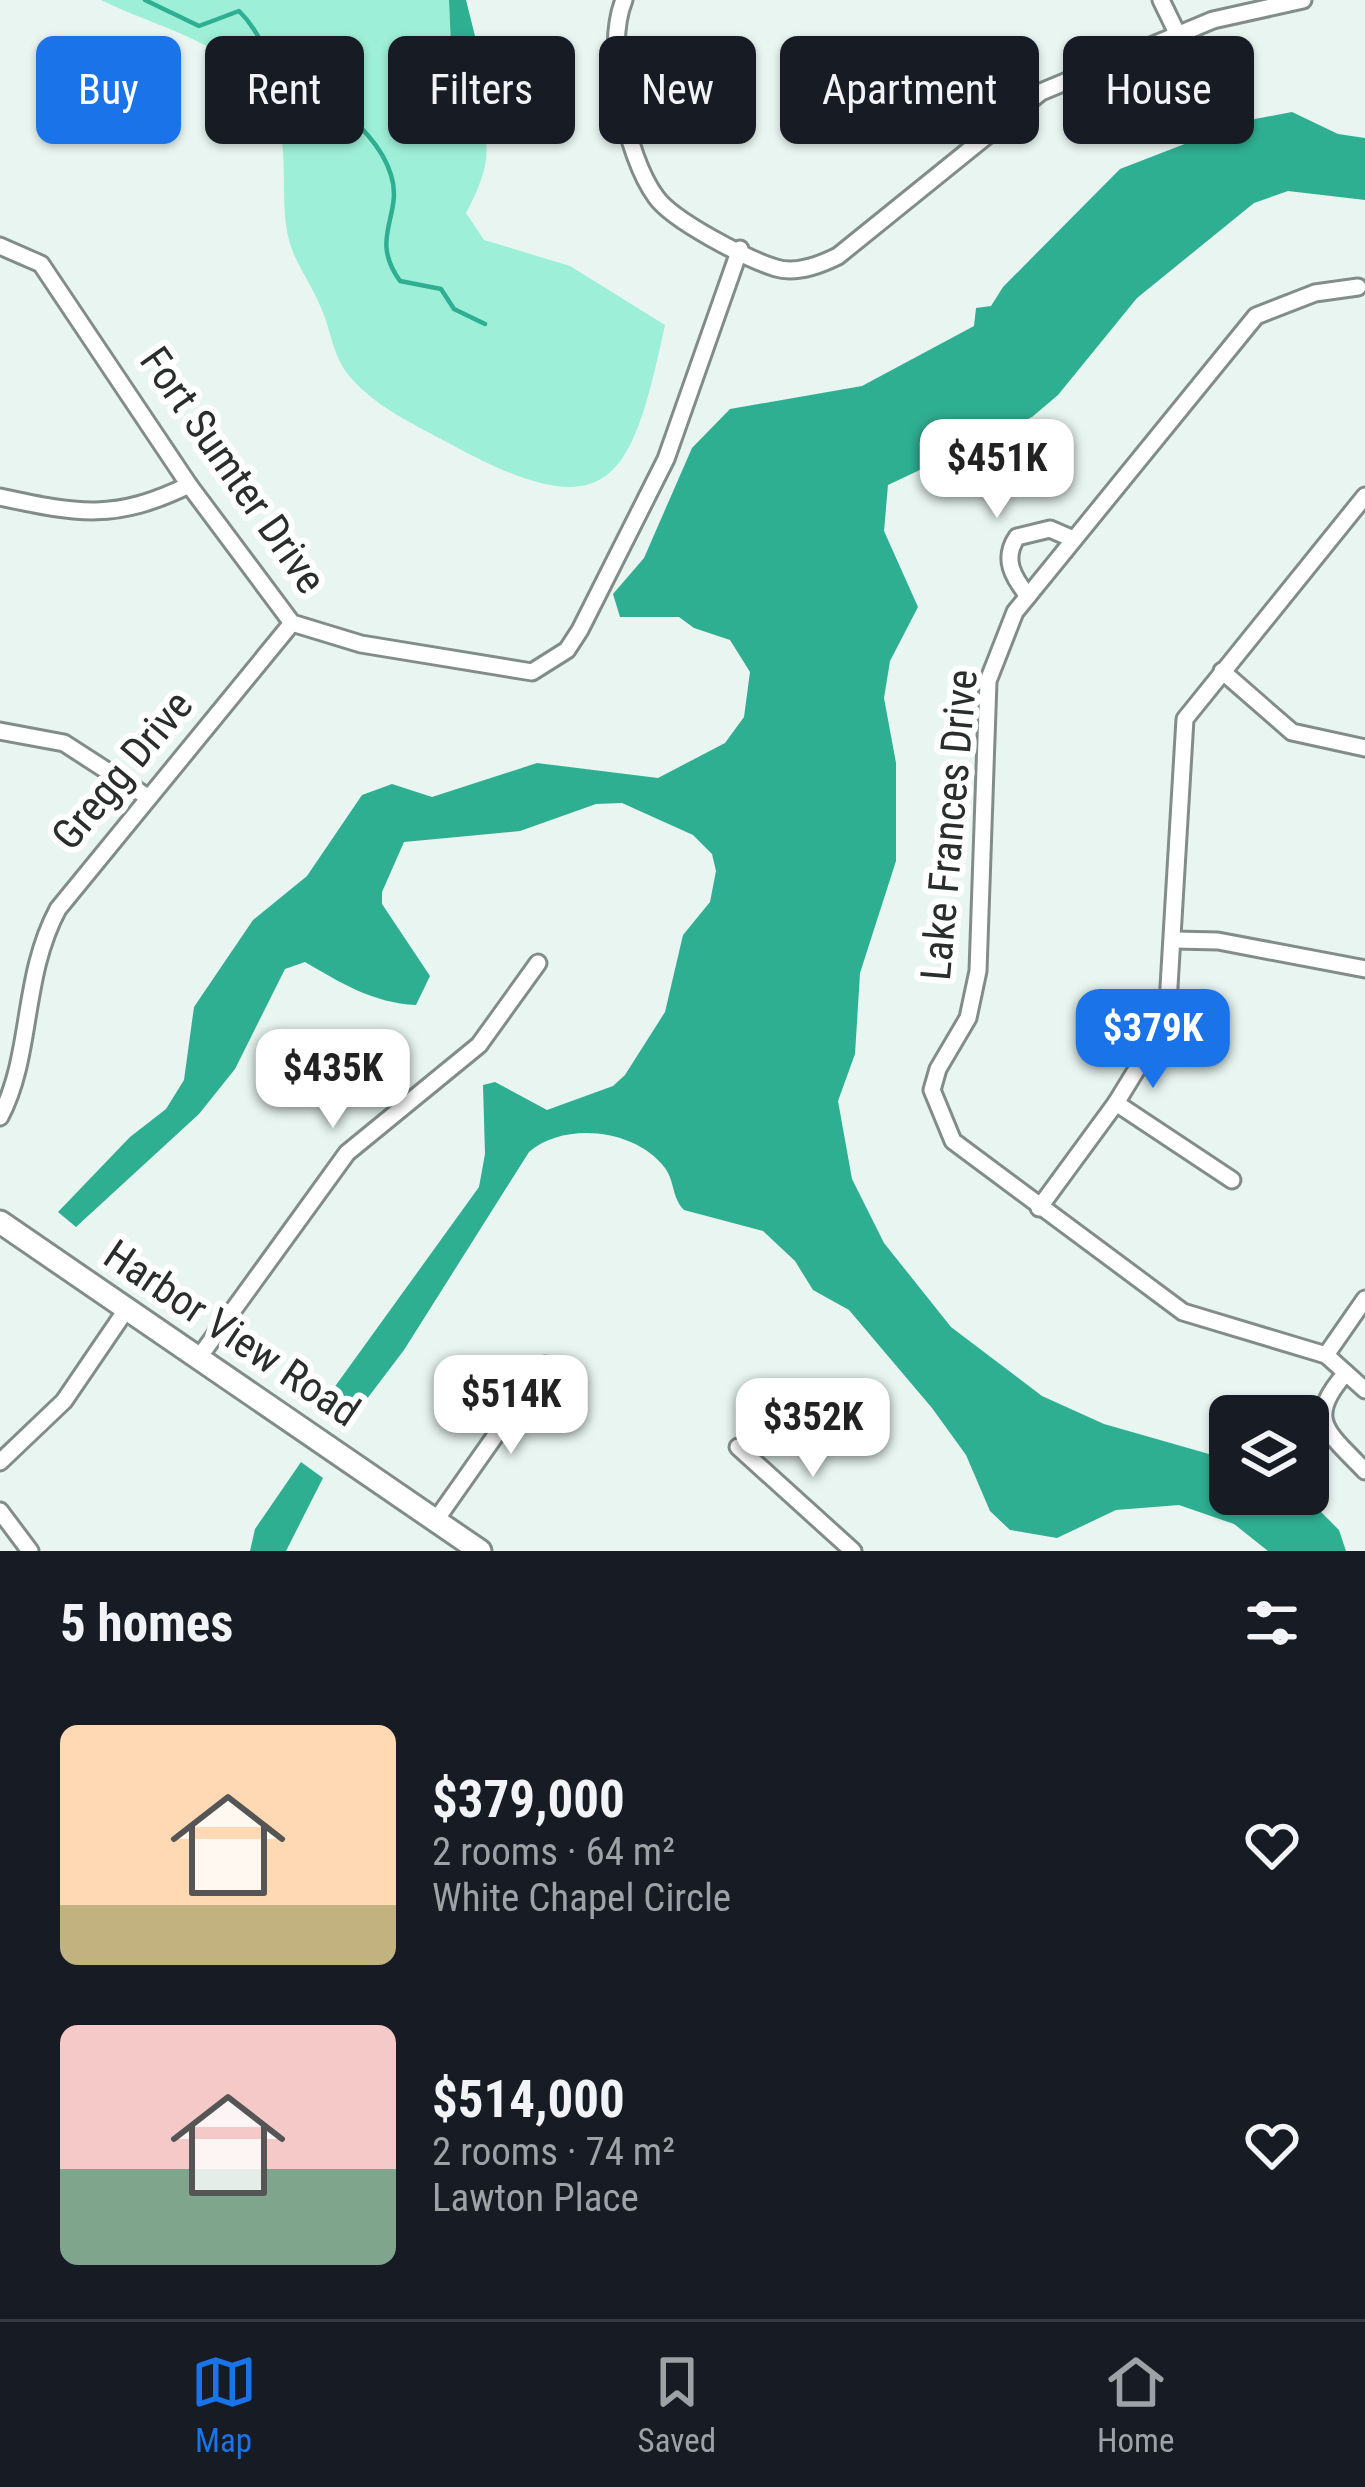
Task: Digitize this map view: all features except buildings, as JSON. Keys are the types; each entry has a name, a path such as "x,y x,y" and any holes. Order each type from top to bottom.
{"main road":[{"name":"Harbor View Road","path":"0,1222 480,1551"}],"street":[{"path":"624,0 614,48 627,128 653,195 673,215 778,269 817,266 838,256 1041,92 1177,33 1254,8 1303,0"},
{"path":"1161,0 1177,33"},
{"name":"Fort Sumter Drive","path":"0,246 41,264 189,484 292,623 361,644 532,672 566,650 666,458 740,249"},
{"name":"Lake Frances Drive","path":"1363,286 1315,292 1256,316 1015,612 988,681 978,971 968,1018 938,1069 932,1090 952,1141 1183,1312 1326,1354 1365,1390"},
{"path":"0,497 82,515 142,508 189,484"},
{"path":"1040,1208 1116,1103 1167,1020 1185,719 1365,496"},
{"path":"1028,596 1010,568 1010,548 1017,537 1050,529 1072,539"},
{"name":"Gregg Drive","path":"0,1117 12,1088 37,947 76,882 292,623"},
{"path":"1222,671 1292,732 1365,748"},
{"path":"0,731 64,743 146,796"},
{"path":"1175,940 1218,941 1365,969"},
{"path":"200,1356 347,1153 479,1045 538,963"},
{"path":"1116,1103 1232,1180"},
{"path":"1326,1354 1365,1299"},
{"path":"0,1462 64,1401 126,1310"},
{"path":"436,1520 545,1365"},
{"path":"1346,1373 1324,1397 1321,1416 1331,1436 1365,1471"},
{"path":"738,1448 853,1551"},
{"path":"0,1511 30,1551"}],"shaded area":[{"path":"101,0 449,0 451,36 388,36 388,144 486,144 484,170 466,213 484,240 570,266 665,325 640,420 626,453 607,475 582,486 550,485 509,472 381,404 340,362 322,310 291,246 281,144 364,144 364,36 205,36 205,46"},
{"path":"449,0 466,0 475,36 451,36"},
{"path":"1292,112 1338,134 1365,138 1365,200 1288,191 1254,203 1137,298 1058,395 1032,417 888,485 884,531 918,607 890,661 884,698 896,763 896,861 860,973 855,1054 838,1101 852,1179 884,1243 951,1327 1042,1396 1104,1424 1209,1454 1209,1515 1324,1515 1339,1530 1346,1551 1268,1551 1234,1524 1179,1505 1116,1510 1057,1538 1010,1530 990,1511 966,1455 932,1408 849,1310 813,1290 795,1261 763,1231 684,1210 668,1173 652,1155 637,1145 600,1134 561,1136 529,1152 404,1350 354,1416 331,1392 479,1187 485,1154 483,1085 495,1082 547,1110 613,1086 665,1012 683,935 710,902 716,871 712,854 693,835 622,803 596,804 520,831 404,842 382,892 382,904 430,976 416,1005 371,996 305,962 285,969 235,1069 199,1114 76,1227 58,1212 130,1137 166,1109 184,1080 194,1007 253,920 307,876 362,795 392,784 432,797 537,763 658,778 725,743 744,717 750,672 730,640 694,628 679,617 620,617 613,594 644,558 692,448 730,409 862,386 974,326 976,308 991,306 1003,287 1120,169 1185,144 1254,144 1254,119"},
{"path":"301,1462 323,1478 286,1551 250,1551 255,1529"}],"waterway":[{"path":"145,0 199,26 239,11 288,84 351,118 382,155 394,189 387,252 400,281 441,289 454,309 485,324"}]}
